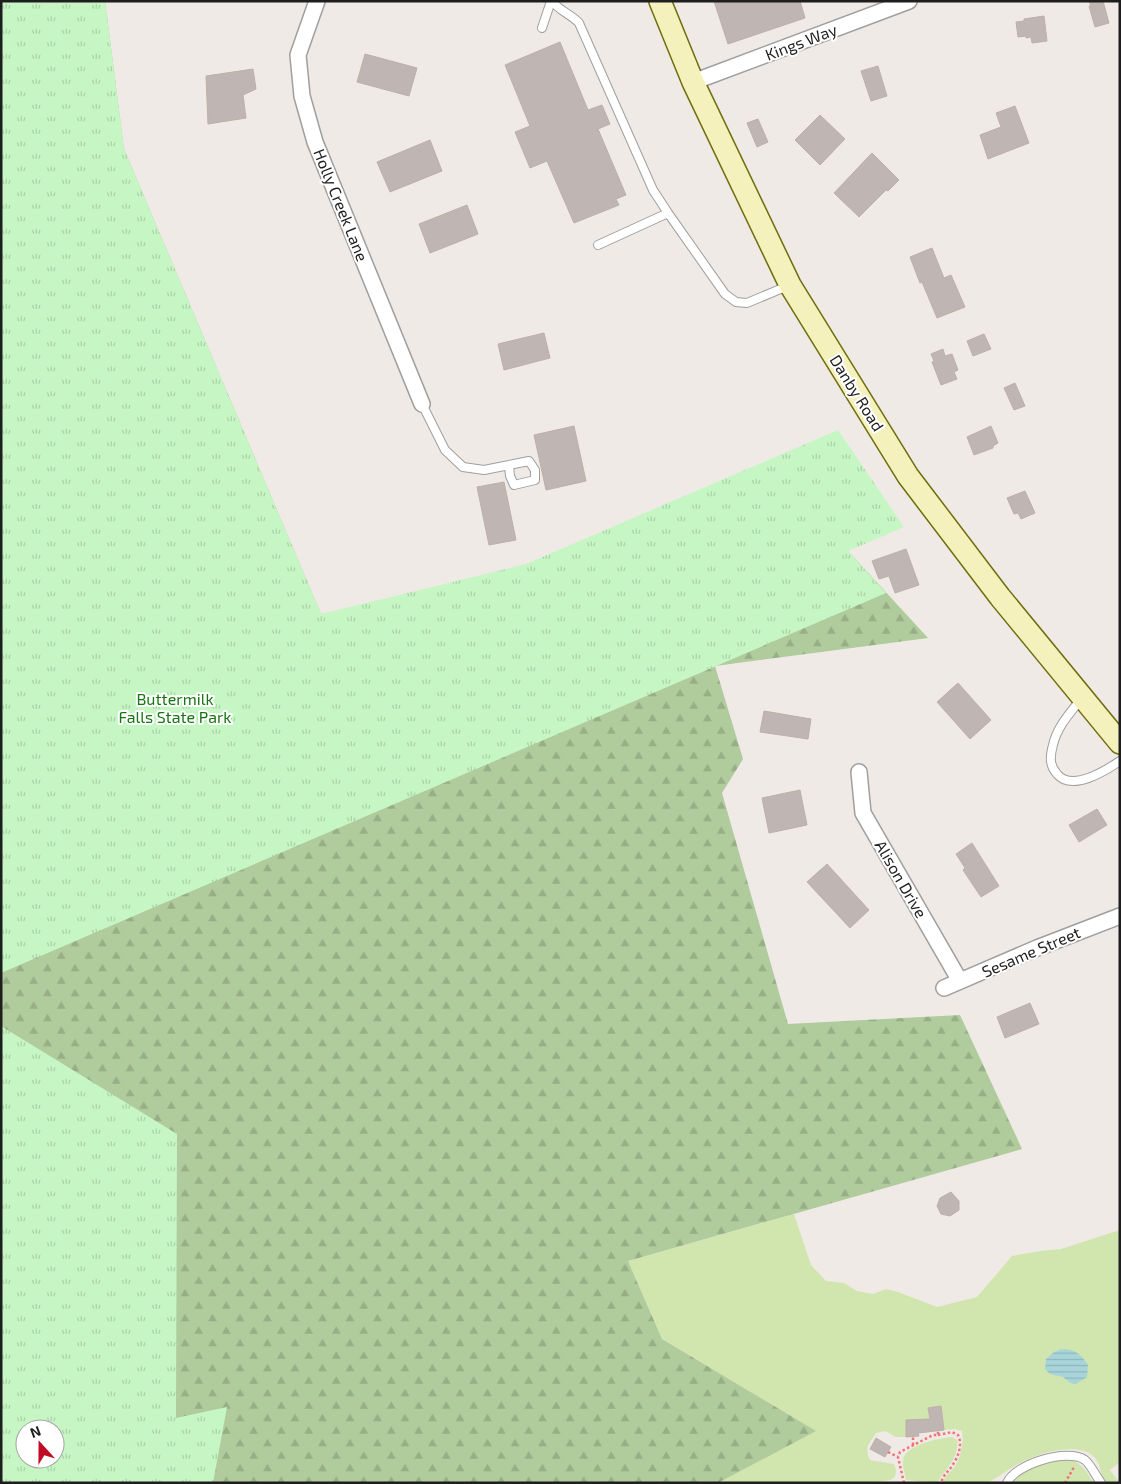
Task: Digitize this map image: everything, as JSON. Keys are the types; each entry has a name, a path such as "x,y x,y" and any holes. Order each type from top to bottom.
{"main road":[{"name":"Danby Road","path":"660,1 693,82 790,285 908,476 1000,597 1120,743"}],"street":[{"name":"Holly Creek Lane","path":"317,1 298,55 302,96 315,142 422,404"},
{"name":"Kings Way","path":"693,82 909,1"},
{"name":"Alison Drive","path":"859,772 863,813 960,982"},
{"name":"Sesame Street","path":"944,988 1037,948 1120,916"}],"lane":[{"path":"542,28 552,1 558,8 576,19 579,23 653,190 725,294 730,299 747,303 790,285"},
{"path":"598,245 668,213"},
{"path":"422,404 445,450 463,467 484,470 509,466"},
{"path":"1082,697 1059,728 1050,759 1053,770 1061,778 1070,781 1087,778 1105,771 1120,761"},
{"path":"1006,1483 1009,1478 1025,1466 1051,1457 1072,1456 1085,1461 1101,1483"}],"path":[{"path":"904,1483 898,1457 900,1452 938,1433 952,1432 958,1435 961,1441 960,1450 953,1466 943,1476 941,1483"},
{"path":"913,1436 913,1444"},
{"path":"888,1452 898,1457"},
{"path":"1065,1483 1076,1464"}],"green space":[{"path":"1,1 105,1 124,149 321,614 848,551 928,638 715,666 743,759 722,793 788,1024 960,1015 1022,1149 628,1261 662,1339 816,1431 718,1483 1,1483"},
{"name":"Buttermilk Falls State Park","path":"1,1 105,1 124,149 321,614 526,564 838,430 904,527 848,551 886,593 1,973"},
{"path":"1,1026 177,1134 176,1418 227,1407 213,1483 1,1483"},
{"path":"794,1214 811,1265 826,1281 844,1283 857,1291 873,1294 886,1289 937,1307 977,1297 1012,1256 1061,1249 1120,1230 1120,1462 1110,1470 1120,1483 1105,1483 1097,1461 1092,1455 1084,1451 1065,1449 1045,1453 1026,1460 989,1482 942,1483 957,1462 963,1440 962,1431 955,1429 944,1430 941,1406 928,1408 931,1432 918,1433 917,1420 906,1420 906,1437 896,1437 885,1431 876,1433 868,1446 868,1456 870,1460 894,1464 896,1470 895,1477 890,1480 875,1483 718,1483 815,1431 662,1339 628,1261"},
{"path":"952,1437 957,1440 956,1453 938,1483 906,1480 903,1460 910,1450 923,1443"},
{"path":"1067,1459 1080,1465 1094,1483 1012,1483 1030,1469"}],"water":[{"path":"1062,1349 1077,1353 1088,1365 1087,1377 1076,1384 1070,1383 1063,1377 1050,1374 1045,1369 1046,1359 1054,1352"}],"building":[{"path":"714,1 800,1 805,18 728,44"},
{"path":"1089,1 1103,1 1109,23 1095,27"},
{"path":"1044,16 1047,41 1032,43 1031,37 1018,37 1016,22"},
{"path":"560,42 588,110 602,105 610,124 598,129 626,195 616,199 619,205 574,223 547,161 530,168 515,132 530,126 505,65"},
{"path":"365,54 417,68 409,96 357,82"},
{"path":"878,66 887,96 871,101 861,71"},
{"path":"253,69 256,89 243,95 246,118 208,124 206,76"},
{"path":"1015,106 1029,143 988,159 980,135 1001,127 996,113"},
{"path":"820,115 845,139 820,165 795,140"},
{"path":"758,119 768,142 757,147 747,123"},
{"path":"430,140 442,171 390,192 377,162"},
{"path":"872,153 899,180 859,217 834,193"},
{"path":"467,205 478,234 430,253 419,224"},
{"path":"932,248 944,278 951,275 965,307 937,318 910,257"},
{"path":"544,333 550,358 504,370 498,344"},
{"path":"984,334 991,349 973,356 967,341"},
{"path":"943,349 945,356 952,354 958,370 954,372 957,379 941,385 932,362 934,361 931,354"},
{"path":"1015,383 1025,406 1014,410 1004,388"},
{"path":"574,426 586,481 546,490 534,435"},
{"path":"991,426 998,443 993,448 974,455 967,437"},
{"path":"504,482 516,540 489,545 477,487"},
{"path":"1025,491 1035,513 1021,519 1018,513 1014,514 1007,498"},
{"path":"906,549 919,585 895,593 889,576 879,579 872,561"},
{"path":"958,683 991,720 970,739 937,702"},
{"path":"764,711 811,719 808,739 760,732"},
{"path":"800,790 807,825 769,833 762,798"},
{"path":"1097,809 1107,825 1079,842 1069,825"},
{"path":"972,843 999,886 981,897 963,870 965,868 956,854"},
{"path":"827,864 869,910 850,928 807,882"},
{"path":"1030,1003 1039,1024 1005,1038 997,1017"},
{"path":"951,1192 959,1201 959,1210 950,1216 941,1214 937,1206 940,1198"},
{"path":"941,1406 944,1430 918,1433 919,1436 906,1437 906,1420 930,1419 928,1408"},
{"path":"876,1438 891,1447 885,1457 870,1449"}]}
